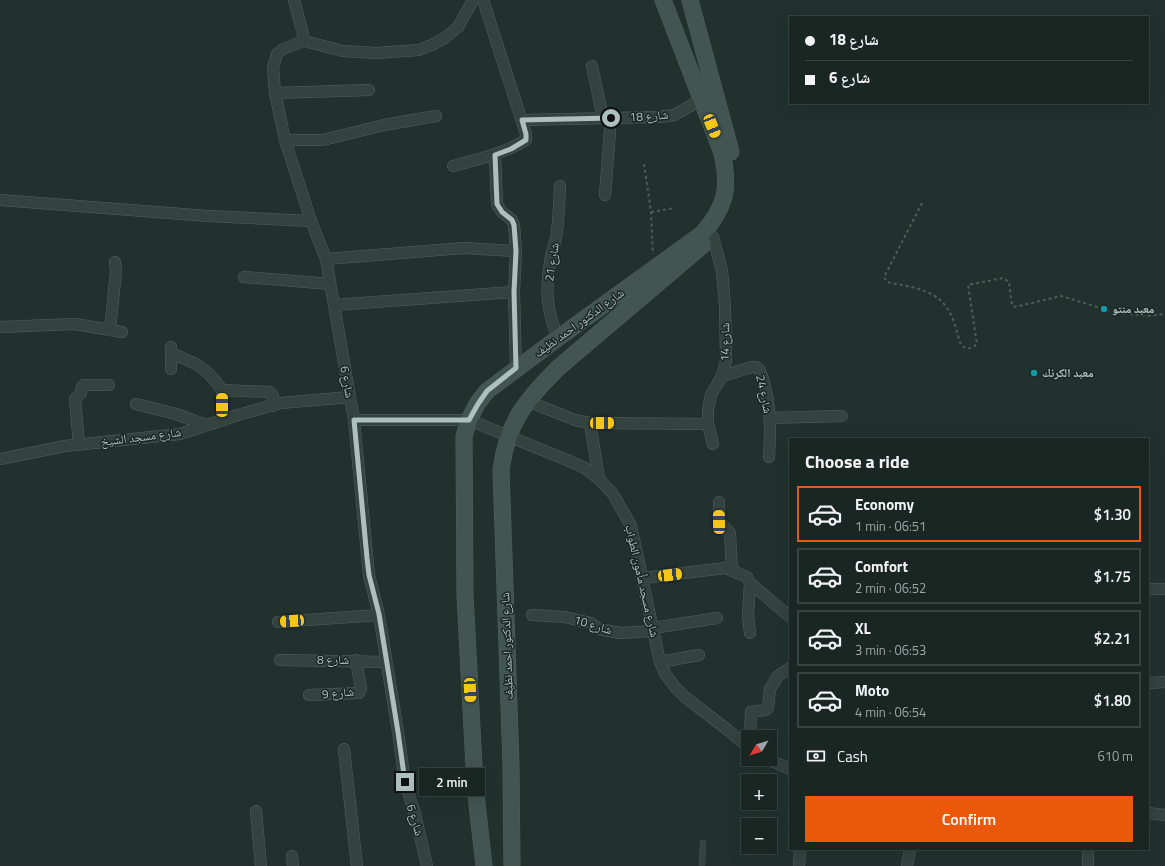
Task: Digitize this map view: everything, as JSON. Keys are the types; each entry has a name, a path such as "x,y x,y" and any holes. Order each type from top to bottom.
{"main road":[{"name":"شارع الدكتور احمد نظيف","path":"484,866 475,786 465,595 464,436 469,420 487,391 516,368 702,234 714,221 722,205 726,188 726,170 722,153 663,0"},
{"name":"شارع الدكتور احمد نظيف","path":"512,866 511,757 500,470 503,453 508,436 516,418 527,401 539,387 558,368 713,237 723,226 731,207 734,188 734,170 727,135 690,0"}],"street":[{"path":"294,0 304,42 343,51 376,53 419,50 434,44 458,28 473,0"},
{"path":"453,166 495,155 511,149 526,140 522,120 483,0"},
{"name":"شارع 6","path":"304,42 283,49 277,54 273,67 275,93 286,140 311,221 326,259 354,420 369,575 379,614 405,782 415,814 427,866"},
{"path":"592,66 607,118 605,195"},
{"path":"275,93 369,90"},
{"name":"شارع 18","path":"522,120 658,117 674,115 701,100"},
{"path":"286,140 323,140 384,125 436,116"},
{"path":"495,155 497,204 502,212 512,220 514,225 516,251 514,292 516,368"},
{"name":"شارع 21","path":"558,338 550,318 547,297 550,262 556,238 559,214 560,186"},
{"path":"0,200 208,216 311,221"},
{"name":"شارع 14","path":"713,237 722,272 725,306 726,361 722,376 711,395 708,409 708,424 713,444"},
{"path":"326,259 464,248 516,251"},
{"path":"110,330 116,271 115,262"},
{"path":"244,277 330,284"},
{"path":"334,305 514,292"},
{"path":"0,326 75,324 122,332"},
{"path":"171,369 171,350 196,364 208,373 222,390 222,420"},
{"name":"شارع 24","path":"722,376 752,367 759,369 770,418 769,457"},
{"path":"79,444 75,399 82,393 83,385 109,385"},
{"path":"222,390 270,392 272,396 272,406"},
{"name":"شارع مسجد الشيخ","path":"0,459 79,444 180,434 238,415 287,402 350,397"},
{"path":"527,401 575,420 590,423 708,424"},
{"path":"136,404 182,416 206,425"},
{"path":"770,418 842,416"},
{"name":"شارع مسجد مأمون الطواب","path":"354,420 469,420 585,468 599,479 613,494 631,526 660,662 666,675 685,697 741,742"},
{"path":"590,423 599,479"},
{"path":"719,502 719,522 730,533 732,570"},
{"path":"643,578 725,568 747,577 750,583 789,616"},
{"path":"750,583 748,609 750,633"},
{"path":"1149,589 1165,589"},
{"path":"278,622 379,614"},
{"name":"شارع 10","path":"532,615 565,617 591,623 599,629 620,633 654,630 717,618"},
{"path":"660,662 699,655"},
{"name":"شارع 8","path":"280,660 356,660 386,662"},
{"name":"شارع 9","path":"309,695 359,693 361,688 356,660"},
{"path":"750,730 751,712 765,710 768,708 770,690 778,676 789,669"},
{"path":"1149,683 1165,682"},
{"path":"344,749 357,866"},
{"path":"777,763 789,769"},
{"path":"256,811 260,866"},
{"path":"1149,813 1165,815"},
{"path":"799,866 800,850"},
{"path":"907,866 910,850"},
{"path":"1088,850 1088,866"}],"lane":[{"path":"702,866 703,843"}],"path":[{"path":"644,164 651,212 654,269"},
{"path":"922,203 884,278 887,282 926,291 935,295 942,301 948,309 961,345 964,347 969,349 977,344 968,285 1003,278 1009,282 1012,305 1015,307 1061,296 1117,313 1147,316 1165,314"},
{"path":"651,212 675,208"}],"place":[{"name":"معبد منتو","path":"1104,309"},
{"name":"معبد الكرنك","path":"1034,373"}],"route":[{"path":"405,782 379,614 369,575 354,420 469,420 487,391 516,368 514,292 516,251 514,225 512,220 499,209 497,204 495,155 511,149 526,140 522,120 611,118"}]}
